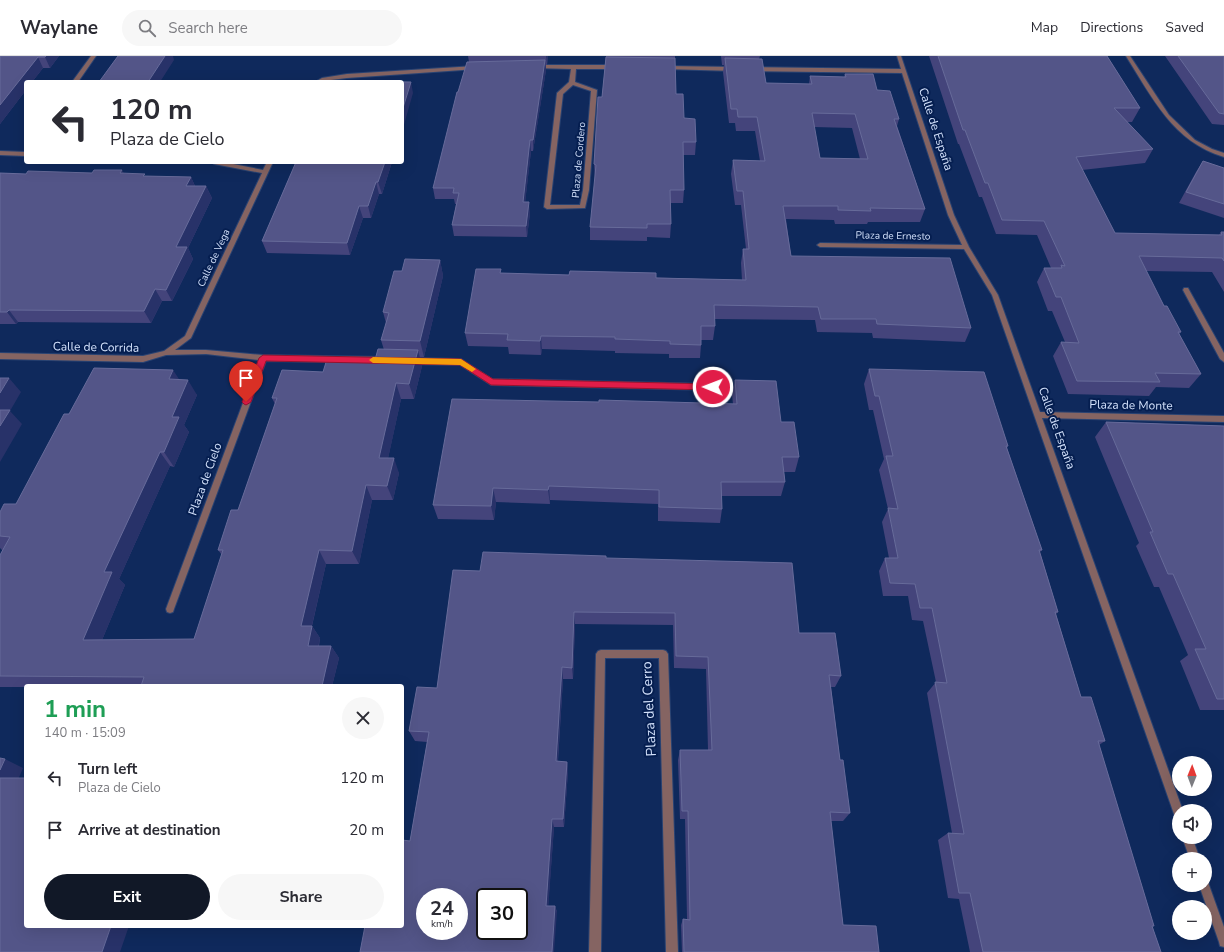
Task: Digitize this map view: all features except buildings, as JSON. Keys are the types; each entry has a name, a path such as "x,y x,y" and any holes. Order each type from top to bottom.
{"street":[{"path":"76,80 94,56"},
{"name":"Calle de España","path":"899,56 951,215 966,248 995,295 1175,804"},
{"path":"1128,56 1167,116 1193,141 1210,150 1224,155"},
{"path":"572,83 574,66"},
{"path":"527,67 621,67"},
{"path":"325,80 347,76 480,68"},
{"path":"660,68 739,69"},
{"path":"747,69 903,71"},
{"name":"Plaza de Cordero","path":"572,83 594,90 586,190 583,207 547,207 560,93 572,83"},
{"path":"0,153 24,154"},
{"path":"224,164 265,172"},
{"name":"Calle de Vega","path":"166,353 188,338 269,164"},
{"name":"Plaza de Ernesto","path":"820,245 966,248"},
{"path":"1186,290 1224,359"},
{"name":"Calle de Corrida","path":"0,356 143,358 166,353 206,352 263,358 398,361"},
{"name":"Plaza de Cielo","path":"170,609 263,358"},
{"path":"406,361 461,362 491,382 713,387"},
{"name":"Plaza de Monte","path":"1038,415 1224,419"},
{"name":"Plaza del Cerro","path":"595,952 601,654 663,654 672,952"},
{"path":"1206,892 1224,942"}],"slow traffic":[{"path":"373,360 461,362 472,369"}],"route":[{"path":"246,402 263,358 461,362 491,382 713,387"}]}
